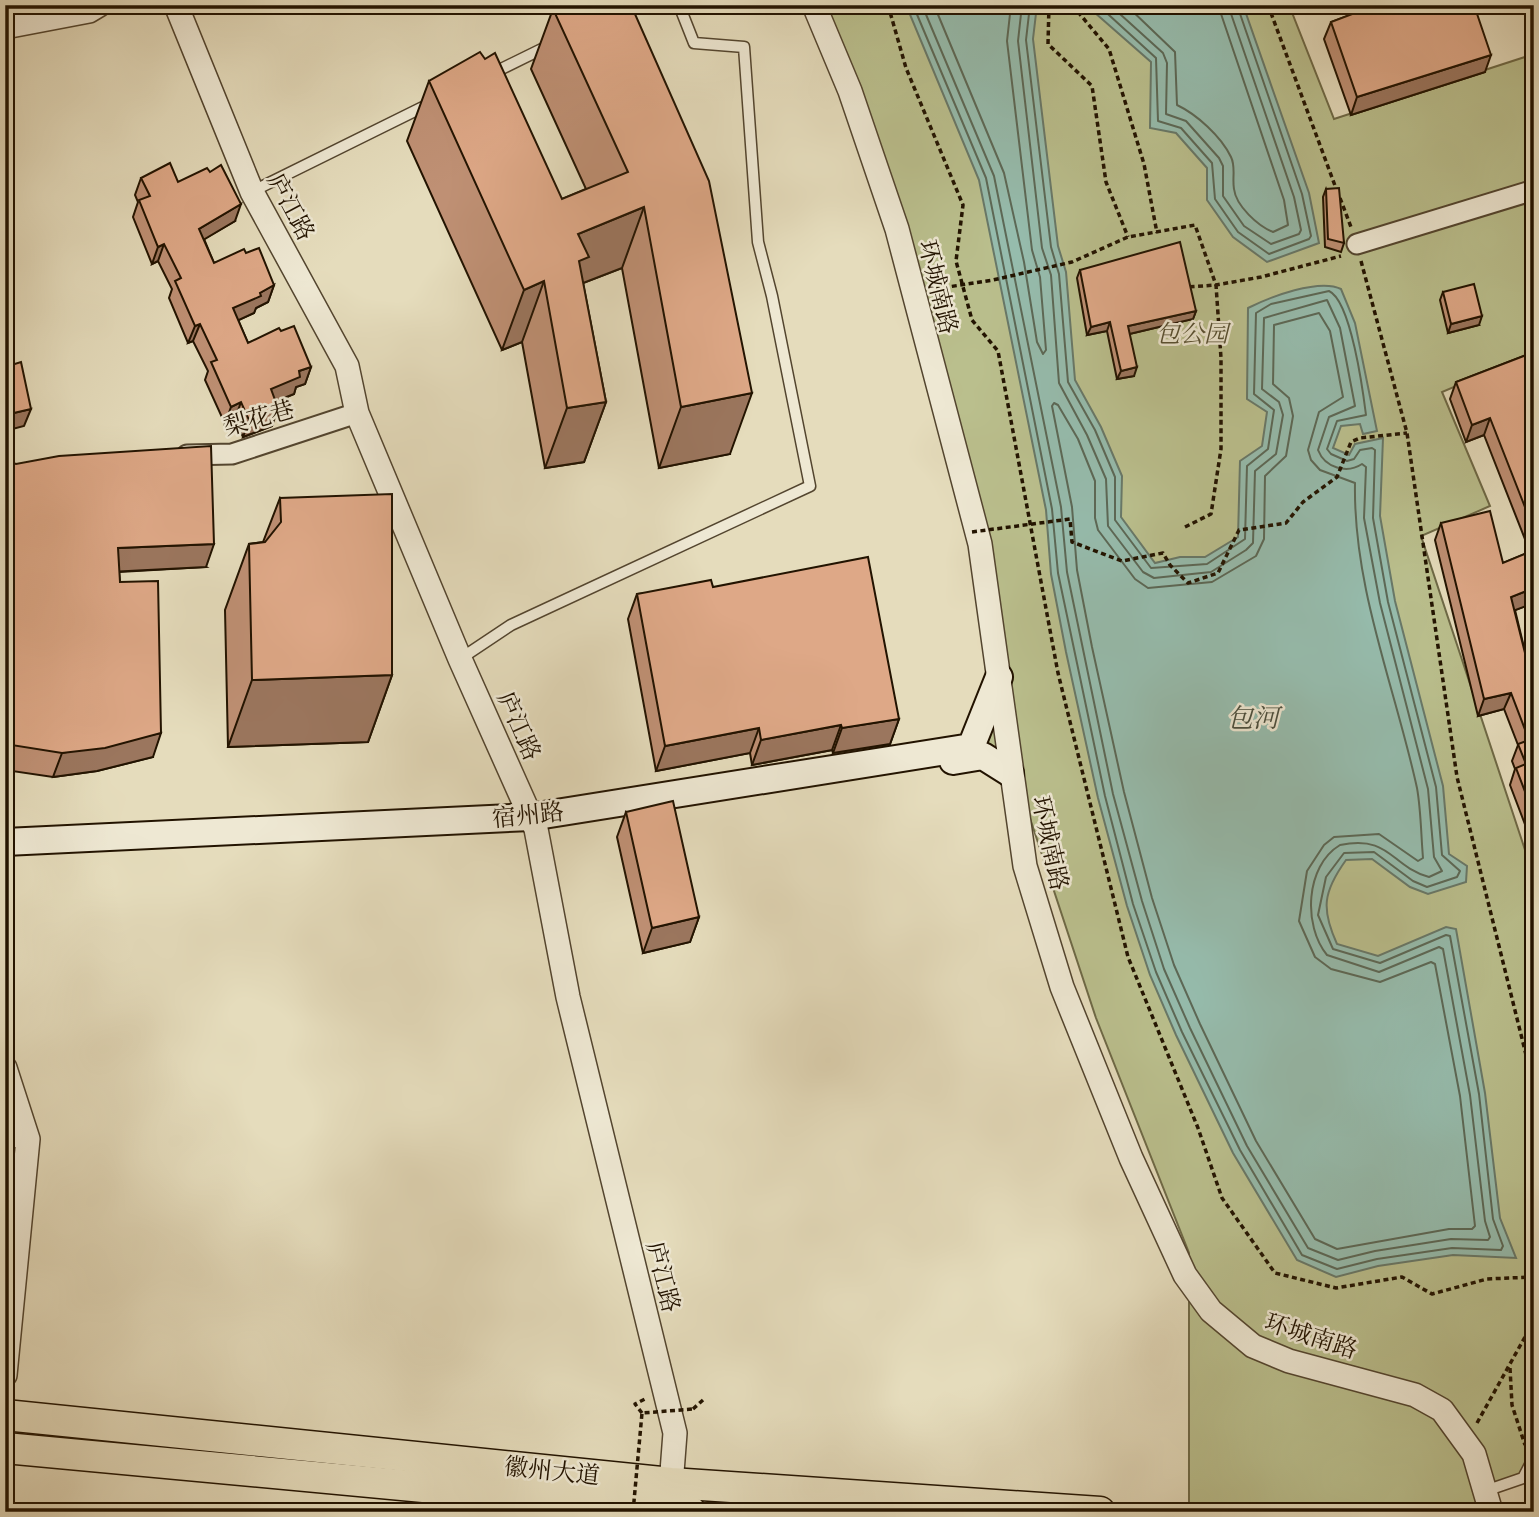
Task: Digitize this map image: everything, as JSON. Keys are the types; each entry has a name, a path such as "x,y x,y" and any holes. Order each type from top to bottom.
{"main road":[{"name":"宿州路","path":"5,842 533,823 971,747 999,677"},
{"name":"宿州路","path":"5,857 533,823 983,756 1010,773"},
{"name":"徽州大道","path":"5,1415 675,1504"},
{"name":"徽州大道","path":"5,1448 675,1504 1100,1512"}],"street":[{"path":"5,27 89,11 99,5"},
{"name":"庐江路","path":"176,5 252,192 347,366 357,413 460,659 533,823 568,997 675,1433 675,1504"},
{"name":"环城南路","path":"814,5 850,91 897,229 979,544 1025,866 1062,987 1131,1158 1185,1275 1198,1296 1236,1335 1289,1361 1415,1395 1442,1410 1466,1443 1491,1500"},
{"path":"1357,244 1534,190"},
{"name":"梨花巷","path":"166,455 232,454 357,413"},
{"path":"5,1068 17,1138 5,1375"}],"lane":[{"path":"460,659 511,625 810,486 772,296 758,242 744,47 694,43 679,5"},
{"path":"483,78 556,41"},
{"path":"252,192 435,102"},
{"path":"1491,1500 1523,1479 1532,1460"}],"path":[{"path":"888,5 906,68 963,205 956,261 972,320 998,351 1058,673 1128,957 1198,1128 1222,1198 1275,1273 1336,1287 1402,1277 1432,1294 1488,1279 1532,1277"},
{"path":"1049,5 1048,44 1092,86 1106,182 1128,237"},
{"path":"1055,5 1073,6 1109,49 1144,164 1157,233"},
{"path":"1268,5 1357,244 1407,433 1457,777 1534,1087"},
{"path":"1529,5 1534,17"},
{"path":"930,289 993,280 1072,262 1128,237 1195,225 1216,285 1222,358 1221,449 1210,514 1185,527"},
{"path":"1180,289 1292,270 1346,254 1357,244"},
{"path":"972,532 1070,519 1072,542 1122,561 1163,553 1170,565 1188,583 1218,573 1239,530 1286,523 1303,502 1337,477 1351,442 1360,438 1407,433"},
{"path":"1466,1443 1530,1328 1534,1245"},
{"path":"1510,1364 1512,1405 1532,1460"},
{"path":"642,1413 693,1409 703,1400"},
{"path":"633,1512 642,1413 635,1404"}],"green space":[{"name":"包公园","path":"808,5 1289,5 1334,119 1534,54 1534,353 1442,392 1490,506 1421,536 1534,877 1534,1457 1523,1478 1491,1489 1497,1512 1189,1512 1189,1253 1096,1018 1018,782 977,746 986,672 972,532 919,291"}],"water":[{"name":"包河","path":"906,5 1037,5 1033,39 1058,246 1066,272 1075,380 1101,427 1122,476 1121,517 1155,563 1180,557 1205,557 1238,537 1240,461 1262,446 1267,412 1247,399 1248,308 1281,294 1308,287 1332,286 1341,289 1355,323 1377,431 1363,434 1360,424 1341,426 1333,448 1349,455 1355,444 1383,438 1380,516 1395,601 1443,786 1449,854 1467,866 1466,882 1428,894 1410,887 1372,859 1346,860 1329,891 1328,921 1337,944 1378,956 1446,927 1456,929 1485,1093 1500,1218 1516,1258 1453,1255 1378,1266 1336,1277 1297,1260 1233,1153 1150,975 1127,906 1098,798 1066,652 1051,574 1046,510 979,180"},
{"path":"1086,5 1243,5 1309,193 1319,243 1267,262 1233,237 1207,200 1207,168 1176,133 1150,128 1151,62"}],"building":[{"path":"560,5 631,5 709,181 752,393 681,407 644,207 578,234 589,257 579,261 606,402 567,408 544,281 524,290 429,81 480,52 485,59 495,53 562,199 628,172 553,9"},
{"path":"1376,5 1474,5 1491,55 1357,97 1331,22"},
{"path":"170,163 178,182 207,168 210,172 221,165 241,204 199,229 214,263 244,249 246,253 259,248 274,285 260,293 261,296 233,308 248,343 279,328 281,331 294,326 311,367 299,371 300,377 271,389 278,408 249,420 241,402 231,407 211,362 217,360 200,324 195,326 175,281 181,278 164,244 158,247 139,200 150,196 141,178"},
{"path":"1339,188 1344,243 1328,239 1326,189"},
{"path":"1180,242 1196,311 1128,326 1137,367 1121,371 1110,322 1091,327 1080,270"},
{"path":"1474,284 1482,316 1451,324 1443,292"},
{"path":"1534,352 1534,530 1490,418 1472,425 1456,382"},
{"path":"21,362 31,409 5,415 5,367"},
{"path":"211,446 214,544 118,548 120,582 158,581 161,733 105,748 62,753 5,744 5,460 16,464 59,456"},
{"path":"392,494 392,675 252,680 249,544 265,542 281,522 280,498"},
{"path":"1490,511 1503,563 1534,550 1534,588 1511,597 1534,689 1534,815 1516,768 1526,764 1518,744 1529,740 1511,693 1484,699 1441,523"},
{"path":"868,557 899,719 842,728 841,725 761,740 759,728 665,746 637,594 711,580 713,587"},
{"path":"673,801 699,917 652,928 626,812"}]}
